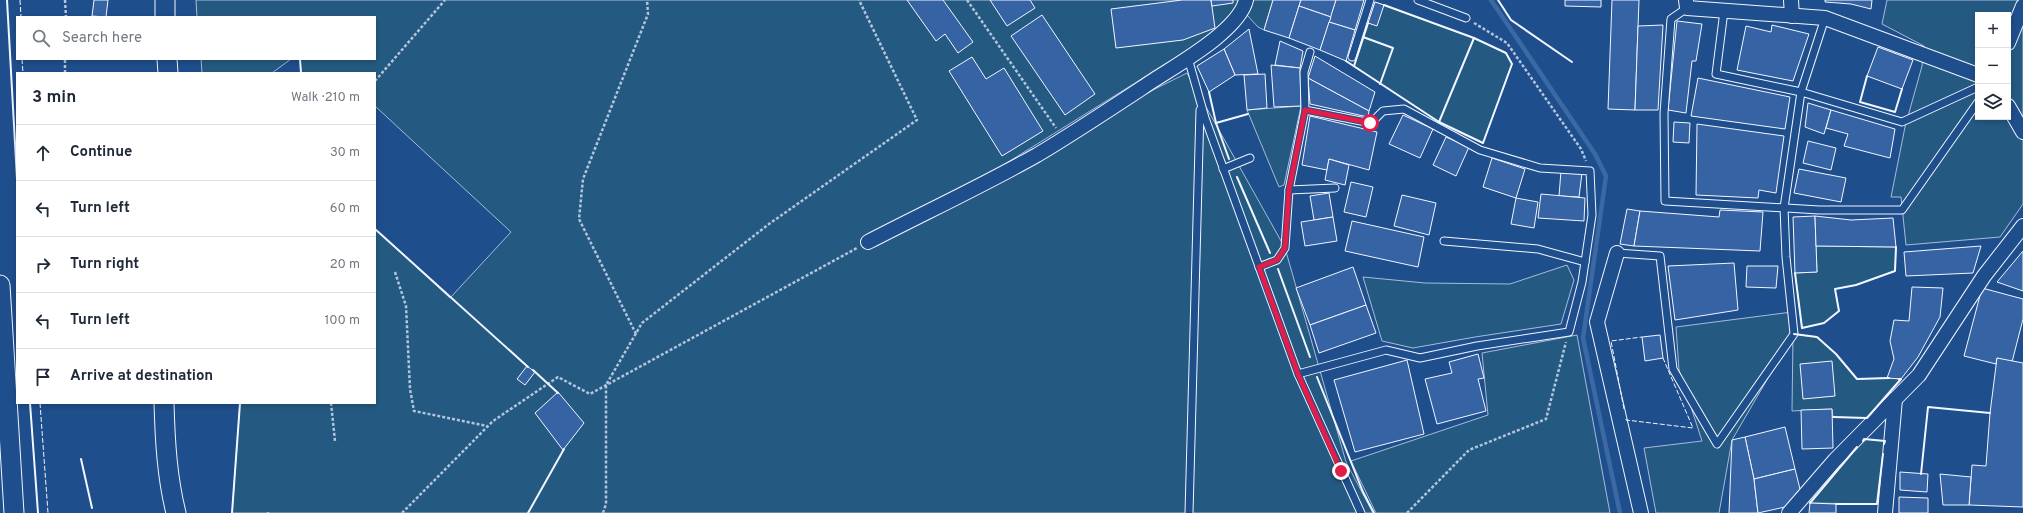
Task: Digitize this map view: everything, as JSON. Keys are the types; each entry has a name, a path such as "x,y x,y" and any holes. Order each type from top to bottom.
{"main road":[{"path":"165,0 166,16"},
{"path":"167,60 168,72"},
{"path":"0,286 14,513"},
{"path":"164,404 165,434 176,513"}],"street":[{"path":"868,242 1036,155 1188,58 1228,28 1245,5 1246,0"},
{"path":"1791,0 1792,16"},
{"path":"1686,4 1724,11 1825,18 1975,74"},
{"path":"2011,36 2023,6"},
{"path":"2011,111 2023,132"},
{"path":"1789,513 1835,460 1919,375 1984,276 2023,226"},
{"path":"1617,253 1597,322 1641,513"},
{"path":"1885,513 1895,399"}],"lane":[{"path":"1352,57 1370,0"},
{"path":"1418,0 1466,18"},
{"path":"1686,4 1671,19 1664,113 1665,201 1819,210 1902,210 1975,106"},
{"path":"1724,11 1716,74 1801,92 1902,122 1975,88"},
{"path":"1617,253 1660,256 1673,369 1717,444 1794,334 1786,257 1784,208 1801,92 1825,18"},
{"path":"1259,267 1277,260 1285,248 1289,190 1305,110 1304,72 1310,52"},
{"path":"1188,58 1200,101 1223,169 1298,374 1361,513"},
{"path":"1189,513 1200,101"},
{"path":"1298,374 1386,350 1420,358 1478,346 1569,332 1582,282 1592,215 1590,171 1540,168 1480,150 1404,109 1383,111 1370,123 1305,110"},
{"path":"1223,169 1250,158"},
{"path":"1289,190 1335,188"},
{"path":"1444,241 1538,249 1585,262"}],"path":[{"path":"65,0 66,16"},
{"path":"376,80 445,0"},
{"path":"636,334 579,219 583,179 648,14 647,0"},
{"path":"603,513 606,504 606,385 642,323 769,224 918,120 859,0"},
{"path":"967,0 1063,138"},
{"path":"1466,18 1507,43 1581,149 1590,171"},
{"path":"65,60 65,72"},
{"path":"402,513 493,421 558,377 590,394 868,242"},
{"path":"395,272 406,306 410,389 414,411 488,426"},
{"path":"1407,513 1470,450 1546,419 1569,332"},
{"path":"331,404 335,442"}],"shaded area":[{"path":"196,0 1273,0 1264,30 1258,27 1246,14 1005,164 1187,73 1285,248 1346,462 1373,513 232,513 240,404 376,404 376,230 450,298 511,232 376,107 376,72 301,72 300,60 376,60 376,16 197,16"},
{"path":"1887,0 2023,0 2023,204 2000,237 1906,245 1901,197 1891,197 1905,127 1922,66 1924,46 1882,24"},
{"path":"1375,2 1474,38 1506,53 1512,64 1483,143 1439,122 1354,66"},
{"path":"201,60 290,60 273,72 202,72"},
{"path":"1301,106 1284,185 1279,187 1247,110"},
{"path":"1816,246 1896,247 1895,271 1856,285 1835,289 1839,311 1824,323 1802,328 1795,273 1817,272"},
{"path":"1567,265 1574,280 1561,324 1413,348 1382,341 1363,277 1425,283 1510,284"},
{"path":"1792,312 1794,334 1817,337 1836,354 1857,379 1901,379 1867,418 1833,417 1832,409 1792,411 1793,335 1732,440 1719,513 1656,513 1644,448 1702,441 1679,370 1676,327"},
{"path":"1577,335 1610,513 1376,513 1351,461 1488,415 1482,353"},
{"path":"1864,439 1885,441 1877,504 1810,503"}],"building":[{"path":"94,0 108,0 106,16 92,16"},
{"path":"907,0 943,0 973,42 958,53 945,34 936,41"},
{"path":"990,0 1030,0 1035,8 1007,26"},
{"path":"1182,0 1211,0 1215,28 1183,40 1116,48 1111,9"},
{"path":"1211,0 1233,0 1233,3 1212,6"},
{"path":"1273,0 1301,0 1289,38 1264,30"},
{"path":"1301,0 1336,0 1331,17 1299,6"},
{"path":"1336,0 1364,0 1355,30 1329,22"},
{"path":"1565,0 1601,0 1601,7 1565,6"},
{"path":"1612,0 1639,0 1635,110 1608,109"},
{"path":"1825,0 1872,0 1871,9 1851,4 1825,2"},
{"path":"1375,2 1384,5 1377,26 1368,23"},
{"path":"1299,6 1331,17 1320,50 1289,38"},
{"path":"1042,15 1095,94 1065,115 1011,36"},
{"path":"1677,21 1702,24 1696,61 1692,61 1686,113 1668,110"},
{"path":"1329,22 1355,30 1346,61 1320,50"},
{"path":"1663,25 1658,110 1635,110 1638,26"},
{"path":"1772,25 1809,34 1793,81 1737,70 1746,26 1771,32"},
{"path":"1249,29 1258,74 1235,75 1224,49"},
{"path":"1280,41 1303,51 1300,68 1275,65"},
{"path":"1878,47 1913,60 1902,89 1867,76"},
{"path":"1224,49 1235,75 1209,92 1197,66"},
{"path":"1315,56 1375,92 1369,111 1308,78"},
{"path":"972,57 986,79 1004,68 1043,131 1002,156 949,71"},
{"path":"1271,65 1300,68 1301,106 1274,107"},
{"path":"1265,74 1267,108 1247,110 1244,75"},
{"path":"1308,78 1369,111 1368,117 1310,104"},
{"path":"1698,78 1790,97 1785,129 1691,116"},
{"path":"1808,103 1831,110 1824,134 1805,127"},
{"path":"1831,110 1895,129 1890,158 1844,146 1848,134 1826,128"},
{"path":"1403,115 1433,129 1420,158 1389,144"},
{"path":"1310,116 1377,132 1369,170 1329,159 1327,170 1302,165"},
{"path":"1674,122 1690,123 1689,143 1673,142"},
{"path":"1697,124 1784,136 1776,193 1759,190 1758,198 1696,195"},
{"path":"1446,137 1469,147 1456,176 1433,165"},
{"path":"1808,141 1836,148 1831,170 1803,163"},
{"path":"1492,158 1525,169 1516,198 1483,187"},
{"path":"1329,159 1349,165 1345,185 1325,180"},
{"path":"1799,169 1846,178 1841,202 1794,193"},
{"path":"1561,171 1582,173 1579,197 1559,196"},
{"path":"1351,182 1373,187 1366,217 1344,212"},
{"path":"1329,193 1333,217 1314,220 1310,196"},
{"path":"1541,194 1585,198 1584,221 1538,218"},
{"path":"1402,195 1436,203 1429,235 1394,226"},
{"path":"1516,198 1538,202 1534,228 1511,224"},
{"path":"1627,209 1640,211 1634,246 1620,244"},
{"path":"1720,210 1763,212 1760,251 1634,246 1640,211 1719,217"},
{"path":"1815,216 1817,272 1795,273 1793,217"},
{"path":"1815,216 1851,220 1893,218 1896,247 1816,246"},
{"path":"1333,217 1337,241 1305,246 1301,222"},
{"path":"1352,221 1424,237 1418,267 1345,251"},
{"path":"1981,246 1973,273 1906,276 1904,252"},
{"path":"2023,251 2023,291 1997,282"},
{"path":"1734,263 1738,310 1675,320 1668,266"},
{"path":"1747,266 1778,266 1776,288 1746,287"},
{"path":"1353,267 1366,305 1310,325 1296,288"},
{"path":"1912,287 1943,288 1940,317 1918,357 1901,379 1887,378 1894,359 1890,341 1894,320 1909,321"},
{"path":"1982,288 2023,299 2023,319 2012,362 1997,358 1996,364 1964,356"},
{"path":"1366,305 1376,333 1319,353 1310,325"},
{"path":"1660,335 1663,358 1645,361 1642,337"},
{"path":"1478,354 1484,378 1478,379 1486,411 1437,424 1425,379 1452,373 1449,362"},
{"path":"1997,358 2023,363 2023,507 1969,505 1972,465 1986,466 1990,413"},
{"path":"1407,360 1424,434 1355,452 1334,380"},
{"path":"1832,361 1835,396 1803,399 1800,364"},
{"path":"527,366 535,372 525,385 517,379"},
{"path":"558,392 584,423 563,450 535,413"},
{"path":"1832,409 1833,448 1802,449 1801,410"},
{"path":"1785,427 1795,469 1754,479 1745,437"},
{"path":"1745,437 1754,479 1758,513 1729,513 1732,440"},
{"path":"1795,469 1800,489 1785,507 1758,513 1754,479"},
{"path":"1900,472 1928,474 1927,492 1900,490"},
{"path":"1940,474 1971,477 1969,505 1943,505"},
{"path":"1899,497 1928,498 1928,513 1899,513"},
{"path":"1810,503 1836,504 1836,513 1809,513"}],"waterway":[{"path":"1491,0 1595,154 1606,176 1583,338 1620,513"}],"fence":[{"path":"20,0 21,16"},
{"path":"22,60 23,72"},
{"path":"1624,409 1611,341 1642,337"},
{"path":"1626,419 1693,428 1663,358"},
{"path":"40,404 48,513"}],"wall":[{"path":"7,0 16,161"},
{"path":"1498,0 1511,20 1572,62"},
{"path":"1346,61 1439,122 1483,143 1512,64 1506,53 1474,38 1384,5"},
{"path":"1354,66 1368,23"},
{"path":"1363,37 1393,48 1380,84"},
{"path":"1439,122 1474,38"},
{"path":"300,60 301,72"},
{"path":"1867,76 1860,102 1895,112 1902,89"},
{"path":"1209,92 1216,123 1229,159"},
{"path":"1216,123 1248,114"},
{"path":"1237,177 1270,253"},
{"path":"376,230 528,367"},
{"path":"1795,273 1802,328 1824,323 1839,311 1835,289 1856,285 1895,271 1896,247"},
{"path":"1278,269 1310,357"},
{"path":"1794,334 1817,337 1836,354 1857,379 1889,378"},
{"path":"533,370 558,393"},
{"path":"1317,377 1363,492 1374,513"},
{"path":"1833,417 1867,418 1901,379 1899,379"},
{"path":"30,404 38,513"},
{"path":"232,513 240,404"},
{"path":"1921,474 1928,407 1990,413"},
{"path":"1863,441 1864,439 1885,441 1884,444"},
{"path":"1810,503 1857,447"},
{"path":"528,513 564,449"},
{"path":"1836,504 1877,504 1883,454"},
{"path":"81,459 92,508"}],"route":[{"path":"1341,471 1298,374 1259,267 1277,260 1285,248 1289,190 1305,110 1370,123"}]}
